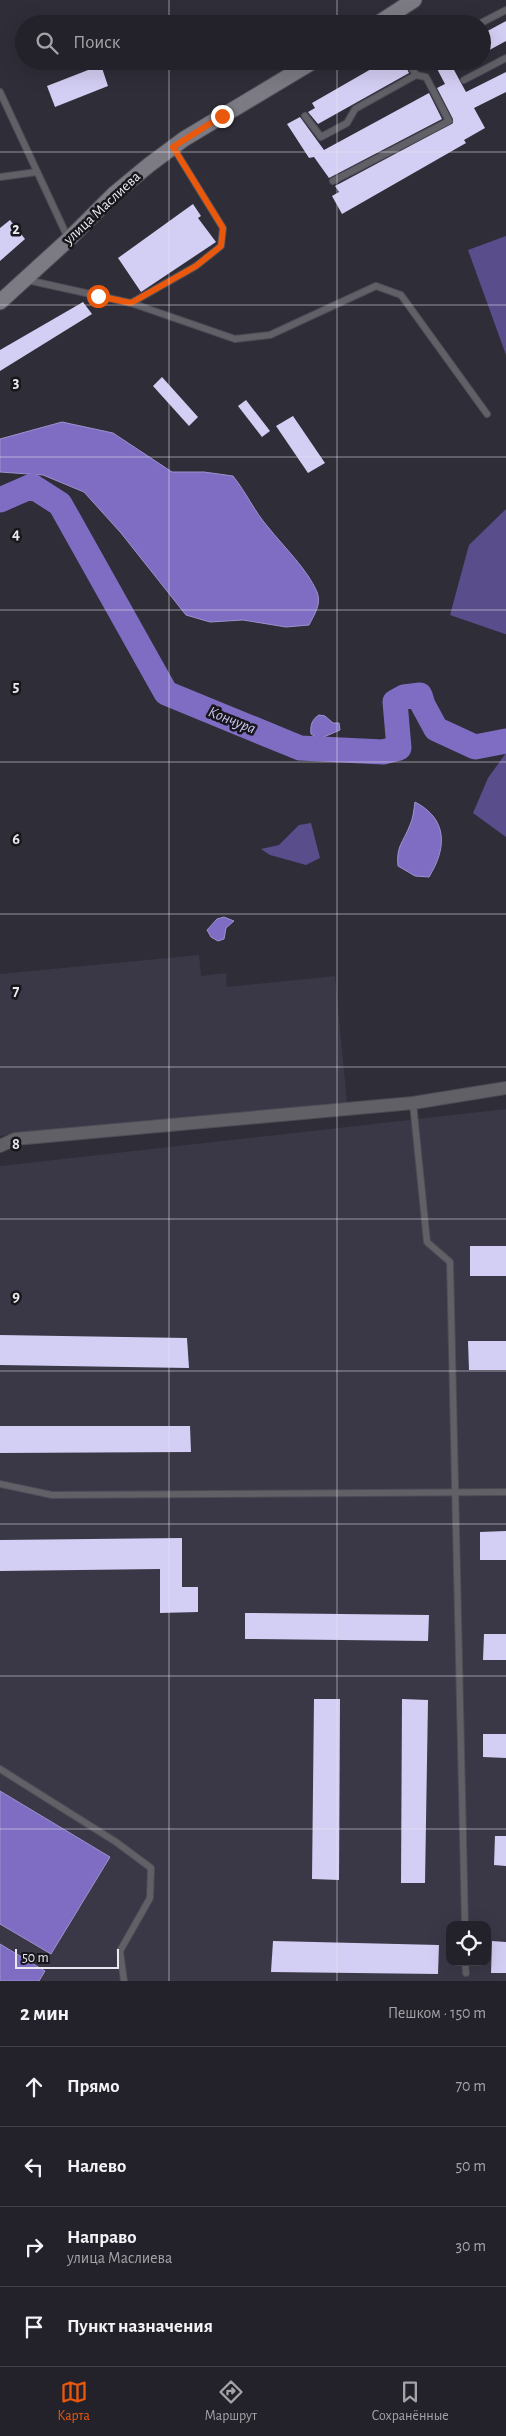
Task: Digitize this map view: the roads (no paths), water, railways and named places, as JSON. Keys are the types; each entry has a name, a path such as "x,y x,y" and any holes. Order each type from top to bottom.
{"street":[{"path":"394,15 414,0"},
{"name":"улица Маслиева","path":"0,302 69,239 114,194 173,147 299,70"},
{"path":"0,1146 15,1138 412,1103 506,1088"}],"lane":[{"path":"491,18 506,10"},
{"path":"491,66 506,58"},
{"path":"413,70 416,75"},
{"path":"464,80 483,70"},
{"path":"305,116 321,137 347,122 355,109 416,75 426,77 449,121 333,181"},
{"path":"0,92 69,239"},
{"path":"131,303 196,266 221,246 223,228 173,147"},
{"path":"0,177 37,172"},
{"path":"24,280 131,303 235,340 270,335 376,286 401,295 487,414"},
{"path":"412,1103 427,1242 450,1262 464,1921"},
{"path":"0,1484 52,1495 506,1492"},
{"path":"0,1769 116,1842 151,1868 150,1898 120,1951 124,1981"},
{"path":"465,1966 466,1973"}],"waterway":[{"name":"Кончура","path":"0,500 32,486 60,504 166,693 300,748 383,752 399,748 395,702 404,697 420,695 423,705 436,729 475,747 506,741"}]}
